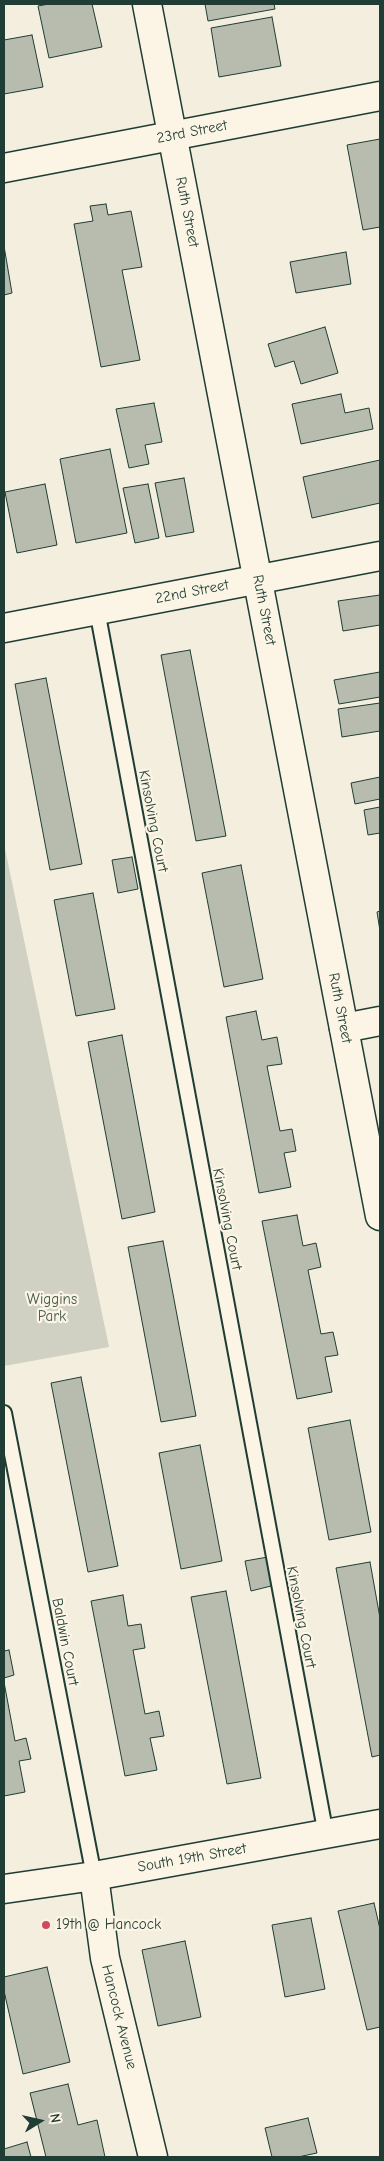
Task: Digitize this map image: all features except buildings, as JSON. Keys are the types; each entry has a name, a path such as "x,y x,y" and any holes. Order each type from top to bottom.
{"street":[{"name":"Ruth Street","path":"147,4 380,1216"},
{"name":"23rd Street","path":"4,168 380,96"},
{"name":"22nd Street","path":"4,628 380,556"},
{"path":"344,1028 380,1021"},
{"name":"South 19th Street","path":"4,1889 94,1876 380,1824"},
{"name":"Hancock Avenue","path":"94,1876 105,1958 153,2157"}],"lane":[{"name":"Kinsolving Court","path":"96,610 326,1835"},
{"name":"Baldwin Court","path":"4,1413 94,1876"}],"green space":[{"name":"Wiggins Park","path":"4,844 109,1347 4,1366"}],"place":[{"name":"19th @ Hancock","path":"46,1925"}]}
